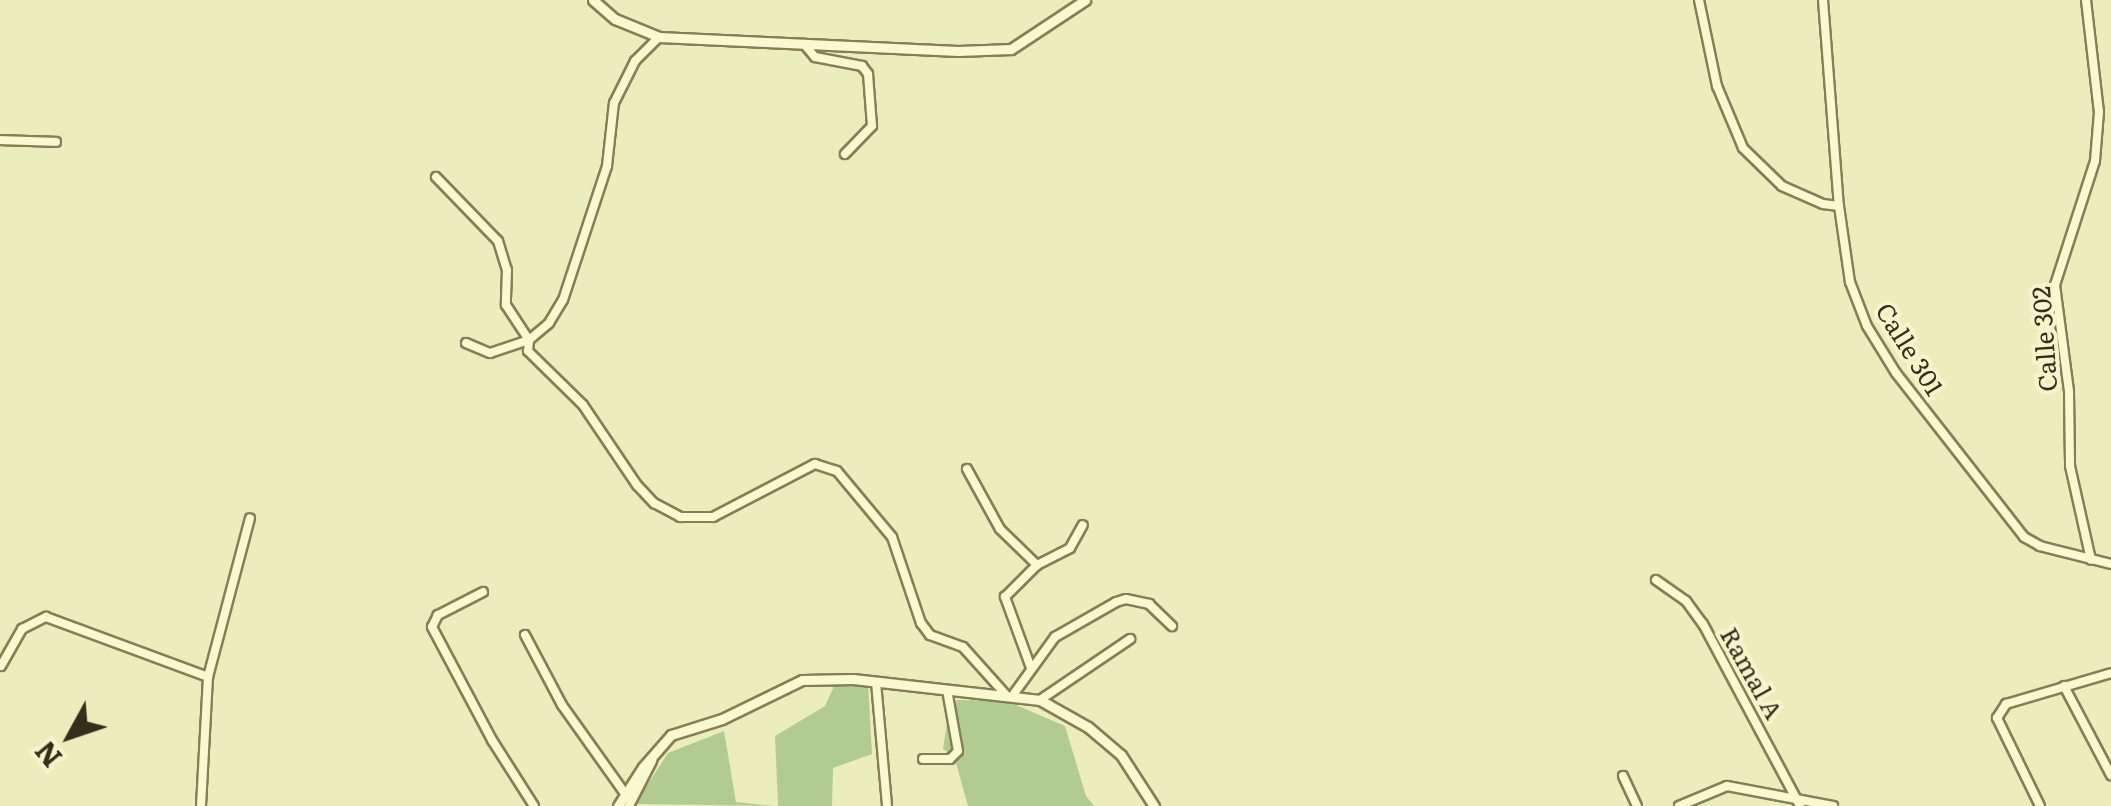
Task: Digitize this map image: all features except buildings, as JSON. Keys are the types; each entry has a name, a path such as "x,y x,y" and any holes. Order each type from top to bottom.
{"street":[{"path":"593,0 616,19 660,37 1011,49 1085,0"},
{"path":"1698,0 1717,86 1743,148 1782,186 1823,204 1839,206"},
{"name":"Calle 301","path":"1824,0 1839,206 1850,282 1867,326 1896,373 2024,538 2111,564"},
{"name":"Calle 302","path":"2086,0 2099,112 2095,161 2055,285 2069,392 2070,466 2090,560"},
{"path":"466,343 490,353 529,340 549,323 564,300 608,166 618,90 635,61 660,37"},
{"path":"804,44 814,57 862,66 868,74 872,126 846,154"},
{"path":"0,140 56,142"},
{"path":"436,178 498,241 507,270 506,305 529,340 528,351 583,406 637,485 654,502 680,516 713,517 815,464 837,471 892,536 922,623 930,635 963,647 1010,695"},
{"path":"967,469 1000,529 1037,565"},
{"path":"201,806 208,676 250,518"},
{"path":"1031,668 1004,596 1037,565 1070,548 1083,525"},
{"name":"Ramal A","path":"1656,580 1686,602 1703,624 1799,802"},
{"path":"483,592 438,615 432,627 492,740 534,806"},
{"path":"1010,695 1066,628 1116,602 1126,599 1148,604 1169,622"},
{"path":"1,666 22,629 46,617 208,676"},
{"path":"525,635 562,705 626,795"},
{"path":"1040,700 1130,639"},
{"path":"2040,806 1997,718 2006,704 2111,673"},
{"path":"618,806 671,735 722,719 802,680 876,682 1040,700 1088,727 1121,755 1154,806"},
{"path":"876,682 887,806"},
{"path":"2064,686 2111,774"},
{"path":"924,759 950,759 958,751 947,690"},
{"path":"629,806 657,750"},
{"path":"1623,776 1637,806"},
{"path":"1679,806 1728,786 1833,806"}],"green space":[{"path":"868,683 872,754 833,768 832,806 778,806 775,736 825,706 835,684"},
{"path":"957,700 1007,701 1065,726 1086,796 1094,806 968,806 954,756 943,749 948,717"},
{"path":"724,731 736,802 774,806 635,804 668,753"}]}
